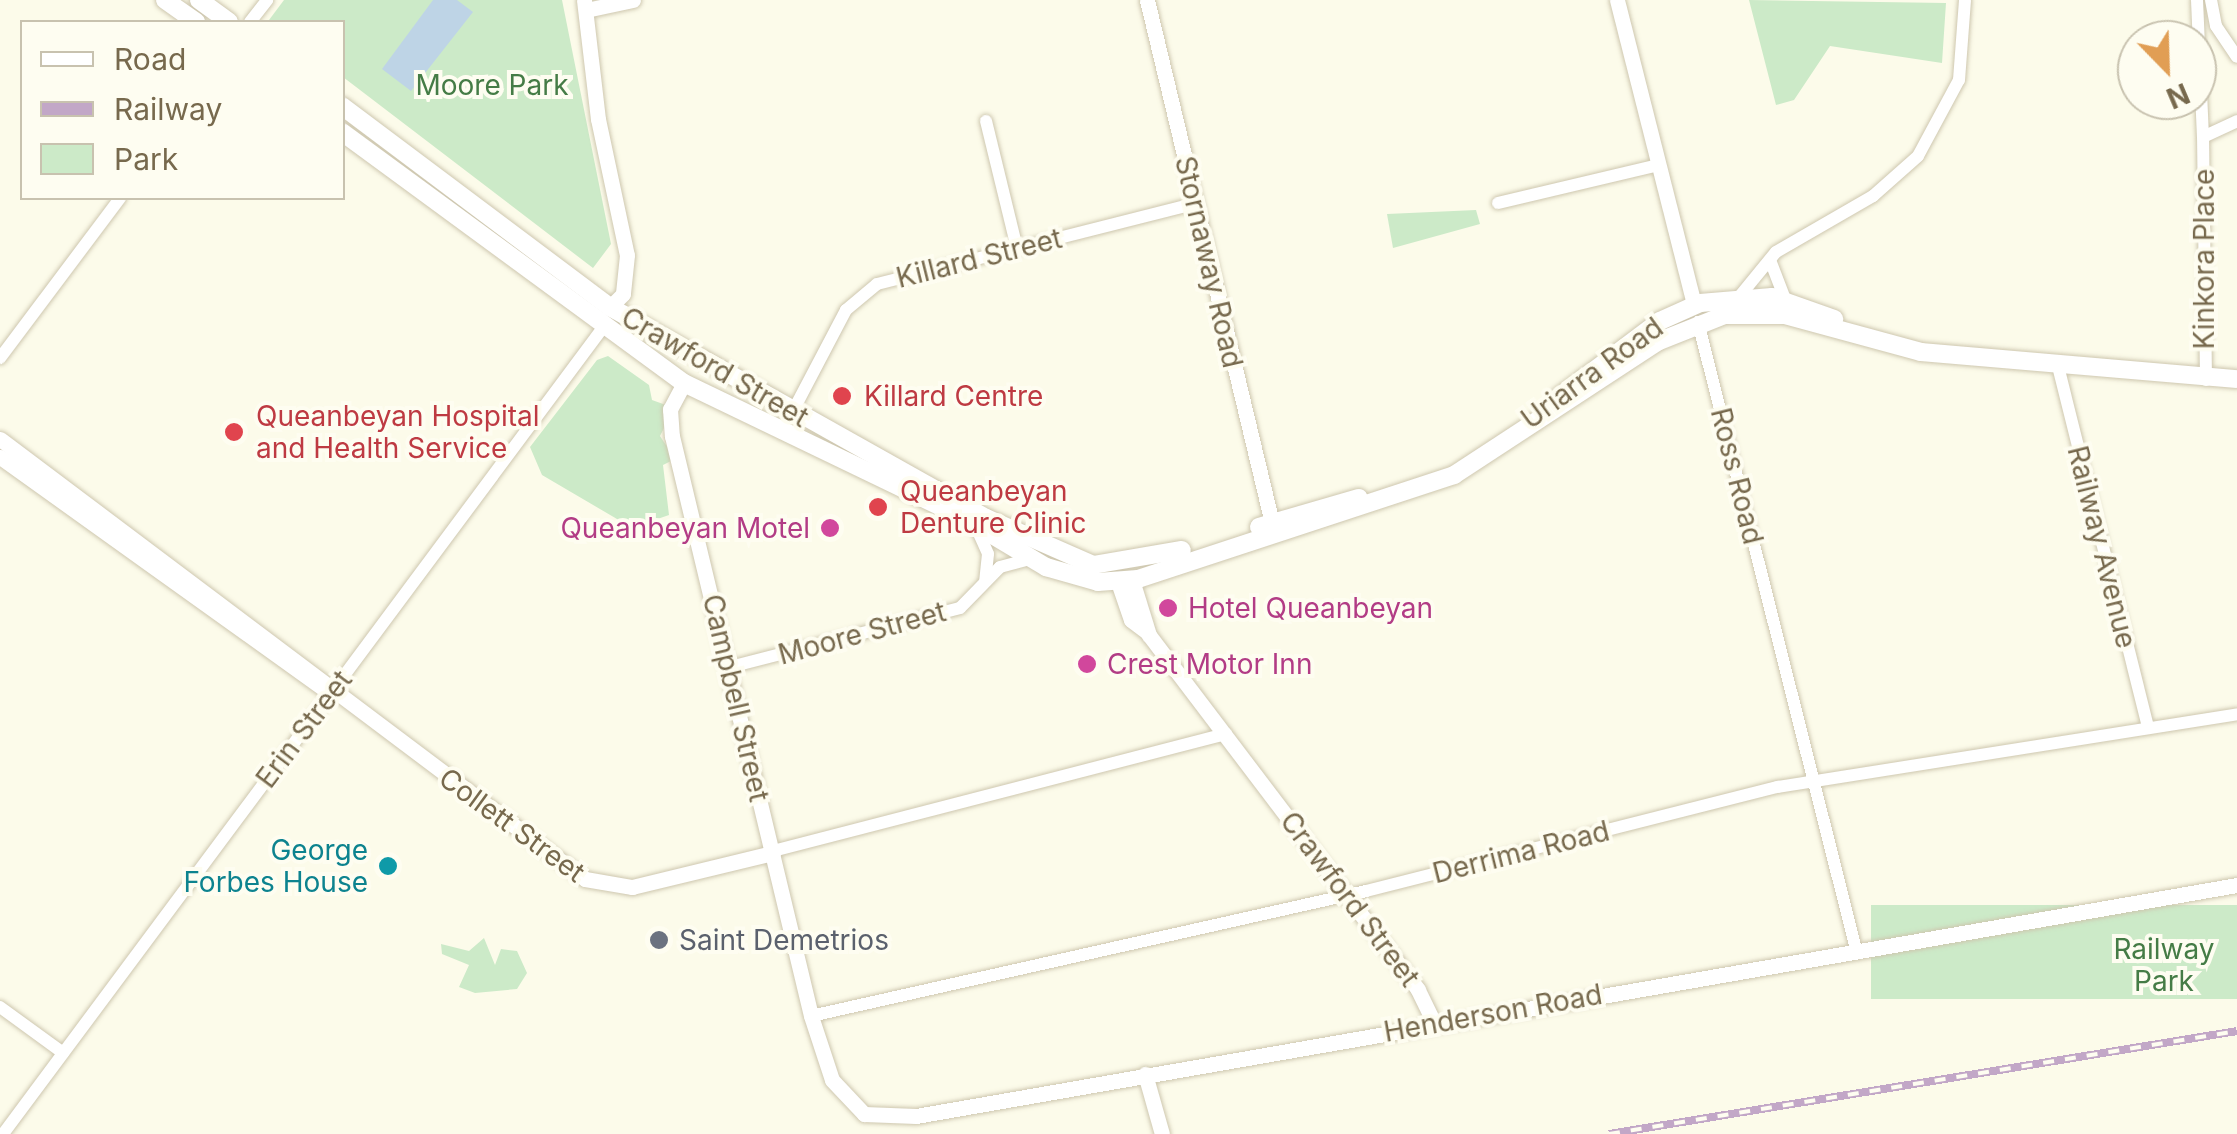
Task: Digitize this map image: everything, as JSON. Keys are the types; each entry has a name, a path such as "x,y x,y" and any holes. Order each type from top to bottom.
{"main road":[{"path":"164,0 193,20"},
{"path":"199,0 226,20"},
{"name":"Crawford Street","path":"345,108 608,316 684,383 964,518 1036,562 1073,578 1124,576"},
{"name":"Crawford Street","path":"345,134 608,316 1054,552 1124,576"},
{"name":"Uriarra Road","path":"1124,576 1281,520 1466,470 1696,314 1739,297 1789,301 1892,347"},
{"name":"Uriarra Road","path":"1696,314 1770,313 1892,347 2206,380 2237,379"},
{"name":"Killard Street","path":"782,432 792,410"}],"street":[{"path":"252,20 267,0"},
{"path":"608,316 624,294 628,270 585,5 633,0"},
{"name":"Stornaway Road","path":"1147,0 1196,203 1281,520"},
{"name":"Ross Road","path":"1616,0 1857,953"},
{"path":"1739,297 1771,258 1873,196 1918,156 1962,68 1965,0"},
{"name":"Kinkora Place","path":"2210,0 2213,18 2237,57"},
{"name":"Kinkora Place","path":"2204,120 2206,380"},
{"path":"986,121 1016,248"},
{"name":"Kinkora Place","path":"2204,137 2237,121"},
{"path":"1498,203 1658,166"},
{"path":"0,358 118,200"},
{"name":"Killard Street","path":"792,410 860,296 897,277 1196,203"},
{"path":"1771,258 1774,284 1789,301"},
{"name":"Erin Street","path":"3,1134 608,316"},
{"name":"Railway Avenue","path":"2058,366 2148,728"},
{"name":"Campbell Street","path":"684,383 670,421 811,1016"},
{"name":"Collett Street","path":"0,439 308,664 332,692"},
{"name":"Collett Street","path":"0,458 298,676 332,692 593,883 632,888 1226,734"},
{"path":"964,518 986,545 984,584"},
{"name":"Moore Street","path":"730,668 946,612 1011,561 1036,562"},
{"name":"Crawford Street","path":"1124,576 1130,617 1150,635 1348,896 1434,1023"},
{"name":"Derrima Road","path":"811,1016 1348,896 1814,780 2237,714"},
{"name":"Henderson Road","path":"811,1016 840,1094 880,1118 1857,953 2237,884"},
{"path":"0,1007 63,1053"},
{"path":"1145,1074 1162,1134"}],"green space":[{"name":"Moore Park","path":"284,0 562,0 611,244 593,268 345,79 345,20 269,20"},
{"path":"1749,0 1946,3 1942,63 1830,46 1794,100 1776,105"},
{"path":"1476,210 1480,224 1393,248 1387,214"},
{"path":"608,356 649,385 652,400 674,408 660,436 675,459 663,465 669,515 620,532 617,519 542,475 530,447 597,360"},
{"name":"Railway Park","path":"1871,905 2237,905 2237,999 1871,999"},
{"path":"484,938 495,965 501,949 517,951 527,973 517,989 475,993 459,987 469,965 442,954 441,944 469,951"}],"water":[{"path":"433,0 457,0 473,12 411,91 382,69"}],"railway":[{"path":"1609,1134 2237,1031"}],"place":[{"name":"Killard Centre","path":"842,396"},
{"name":"Queanbeyan Hospital and Health Service","path":"234,432"},
{"name":"Queanbeyan Denture Clinic","path":"878,507"},
{"name":"Queanbeyan Motel","path":"830,528"},
{"name":"Hotel Queanbeyan","path":"1168,608"},
{"name":"Crest Motor Inn","path":"1087,664"},
{"name":"George Forbes House","path":"388,866"},
{"name":"Saint Demetrios","path":"659,940"}]}
